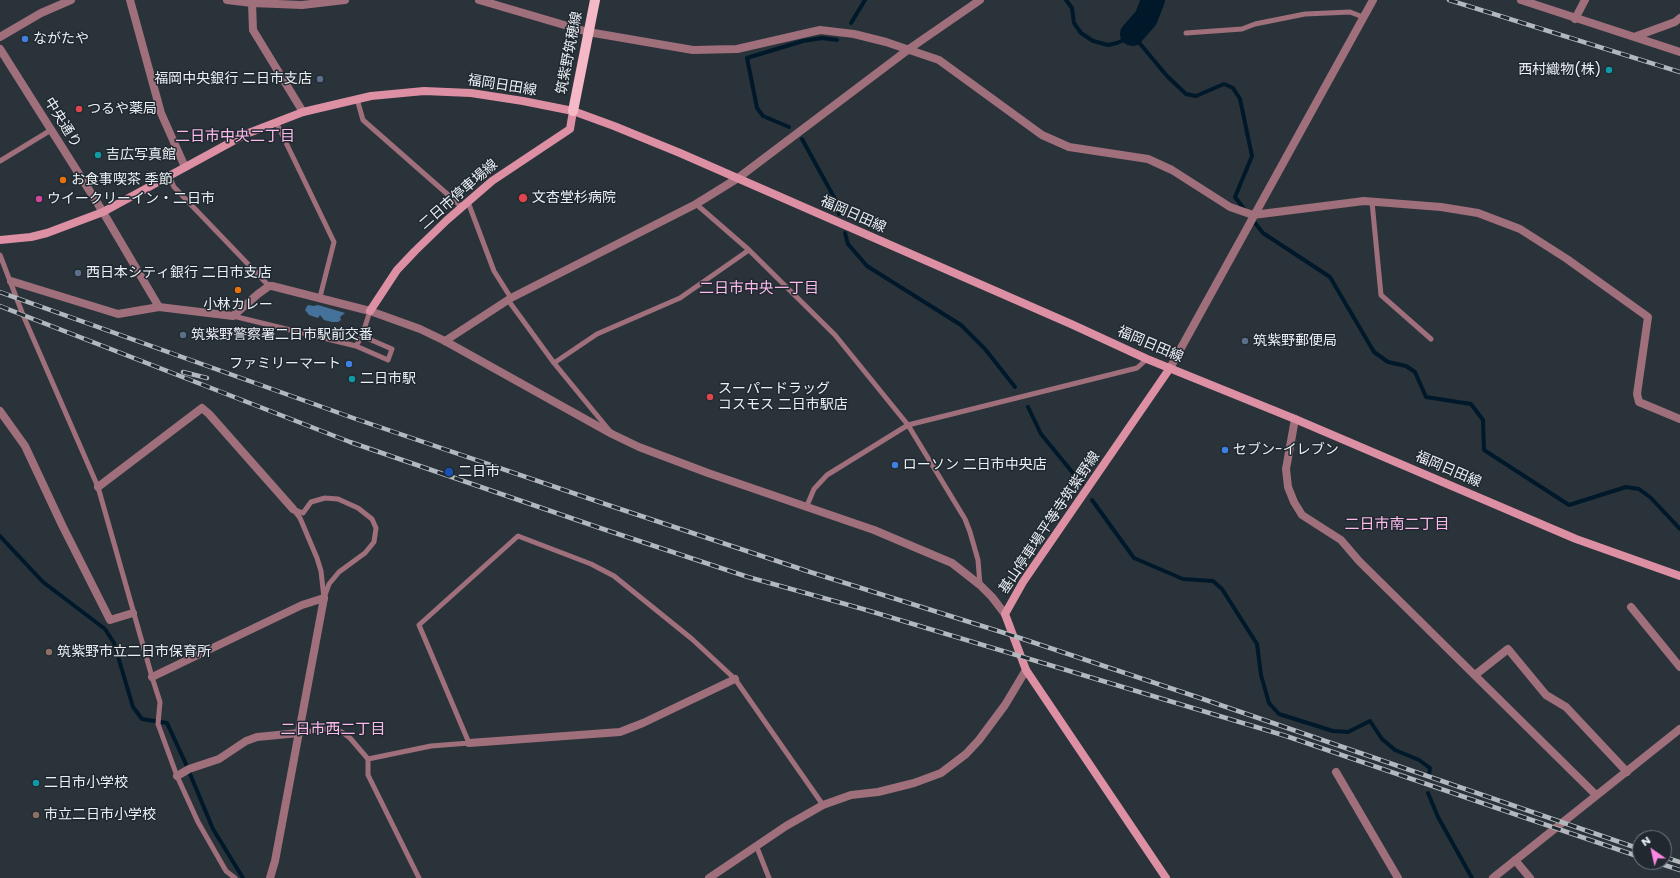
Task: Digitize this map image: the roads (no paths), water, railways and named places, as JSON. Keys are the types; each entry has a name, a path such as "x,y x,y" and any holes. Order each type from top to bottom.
{"main road":[{"name":"筑紫野筑穂線","path":"573,111 595,0"},
{"name":"福岡日田線","path":"0,240 31,237 47,233 103,212 246,134 303,112 357,99 424,92 471,93 573,111 621,129 738,178 1071,324 1147,359 1295,419 1576,539 1680,576"},
{"name":"二日市停車場線","path":"370,311 397,270 492,180 570,129 573,111"},
{"name":"基山停車場平等寺筑紫野線","path":"1166,878 1026,670 1005,614 1023,582 1170,368"}],"street":[{"path":"0,37 41,13 71,0"},
{"path":"130,0 161,113 185,167"},
{"path":"227,0 252,3 302,5 317,2 344,0"},
{"path":"480,0 588,32 693,50 737,49 820,30 866,37 909,49 939,60 1042,135 1069,147 1148,159 1172,170 1230,208 1253,215 1364,201 1441,207 1478,214 1520,229 1567,259 1648,317 1637,394 1639,402 1680,419"},
{"path":"445,341 509,299 696,204 738,178 909,49 980,0"},
{"path":"1170,368 1253,215 1373,0"},
{"path":"1521,0 1575,19 1680,52"},
{"path":"1575,19 1585,0"},
{"path":"252,3 253,30 303,112"},
{"path":"1634,37 1675,22 1680,18"},
{"name":"中央通り","path":"0,49 103,212 159,307"},
{"path":"11,280 118,314 159,307 233,316 269,286 320,297 370,311 420,329 445,341 612,434 660,455 806,508 874,530 952,563 980,585 992,597 1005,614"},
{"path":"98,488 202,408 210,414 293,509"},
{"path":"0,411 25,446 62,525 110,620 133,612"},
{"path":"1295,419 1286,469 1288,487 1294,502 1302,515 1341,540 1359,561 1596,795"},
{"path":"152,678 302,605 324,598 276,854 270,878"},
{"path":"1631,607 1680,667"},
{"path":"1475,675 1508,649 1546,696 1566,707 1627,772"},
{"path":"709,878 756,845 824,805 851,795 878,792 914,784 941,773 966,754 979,740 1004,705 1026,670"},
{"path":"469,743 620,732 643,723 735,679"},
{"path":"1493,878 1680,730"},
{"path":"176,776 189,769 219,758 246,741 257,737 299,733"},
{"path":"1336,772 1398,878"},
{"path":"1515,860 1530,878"}],"lane":[{"path":"1186,33 1242,29 1255,24 1305,14 1350,12 1363,17"},
{"path":"357,99 363,120 465,205 494,271 509,299 554,363 612,434"},
{"path":"276,122 334,242 320,297"},
{"path":"0,161 51,130"},
{"path":"169,176 174,187 269,286"},
{"path":"1372,202 1381,295 1431,339"},
{"path":"696,204 749,250 835,335 908,425 965,519 978,560 980,585"},
{"path":"554,363 597,334 680,298 749,250"},
{"path":"0,255 11,280 23,315 98,488 160,702 158,724 176,776 198,822 226,871 235,878"},
{"path":"356,346 362,336 370,311"},
{"path":"233,316 356,346 388,360 392,349 362,336"},
{"path":"806,508 814,489 827,475 908,425 1137,368 1147,359"},
{"path":"293,509 304,513 311,502 325,498 338,498 363,510 375,523 376,531 374,542 365,553 338,572 329,584 324,598"},
{"path":"293,509 300,518 317,558 321,571 324,598"},
{"path":"368,759 431,746 469,743 419,625 518,536 591,564 614,576 692,639 735,679 824,805"},
{"path":"299,733 332,728 342,732 350,738 368,759 368,776 419,878"},
{"path":"756,845 769,878"}],"waterway":[{"path":"851,23 865,0"},
{"path":"1066,0 1072,8 1074,23 1081,33 1093,41 1108,45 1128,38 1132,34 1167,76 1186,94 1196,96 1224,84 1233,88 1240,99 1252,156 1235,197 1245,210"},
{"path":"1132,34 1146,18 1153,0"},
{"path":"789,127 763,116 757,108 747,58 803,41 822,38 837,40"},
{"path":"802,139 835,199 839,214"},
{"path":"1252,219 1263,233 1330,277 1374,352 1388,362 1406,366 1415,372 1426,397 1471,404 1483,420 1484,450 1569,505 1626,487 1639,489 1651,498 1680,529"},
{"path":"845,233 848,244 867,266 961,325 985,349 1015,387"},
{"path":"1028,407 1041,434 1082,484"},
{"path":"1092,500 1134,558 1183,579 1213,581 1222,589 1257,644 1261,675 1269,703 1279,714 1333,731 1348,732 1370,721 1382,739 1395,750 1419,760 1430,768 1429,775"},
{"path":"0,536 43,582 105,629 114,643 133,707 142,719 167,723 213,829 243,878"},
{"path":"1428,793 1438,817 1472,878"}],"railway":[{"path":"1449,0 1680,72"},
{"path":"0,292 356,419 611,506 810,572 1014,636 1200,698 1632,846"},
{"path":"0,306 350,442 600,528 748,577 863,609 1286,736 1632,854"},
{"path":"183,372 207,378"},
{"path":"1672,860 1680,862"},
{"path":"1672,867 1680,870"}],"place":[{"name":"ながたや","path":"25,39"},
{"name":"西村織物(株)","path":"1609,70"},
{"name":"福岡中央銀行 二日市支店","path":"320,79"},
{"name":"つるや薬局","path":"79,109"},
{"name":"吉広写真館","path":"98,155"},
{"name":"お食事喫茶 季節","path":"63,180"},
{"name":"文杏堂杉病院","path":"523,198"},
{"name":"ウイークリーイン・二日市","path":"39,199"},
{"name":"西日本シティ銀行 二日市支店","path":"78,273"},
{"name":"小林カレー","path":"238,290"},
{"name":"筑紫野警察署二日市駅前交番","path":"183,335"},
{"name":"筑紫野郵便局","path":"1245,341"},
{"name":"ファミリーマート","path":"349,364"},
{"name":"二日市駅","path":"352,379"},
{"name":"スーパードラッグ コスモス 二日市駅店","path":"710,397"},
{"name":"セブン-イレブン","path":"1225,450"},
{"name":"ローソン 二日市中央店","path":"895,465"},
{"name":"二日市","path":"449,472"},
{"name":"筑紫野市立二日市保育所","path":"49,652"},
{"name":"二日市小学校","path":"36,783"},
{"name":"市立二日市小学校","path":"36,815"}],"district":[{"name":"二日市中央二丁目","path":"235,137"},
{"name":"二日市中央一丁目","path":"759,289"},
{"name":"二日市南二丁目","path":"1397,525"},
{"name":"二日市西二丁目","path":"333,730"}]}
